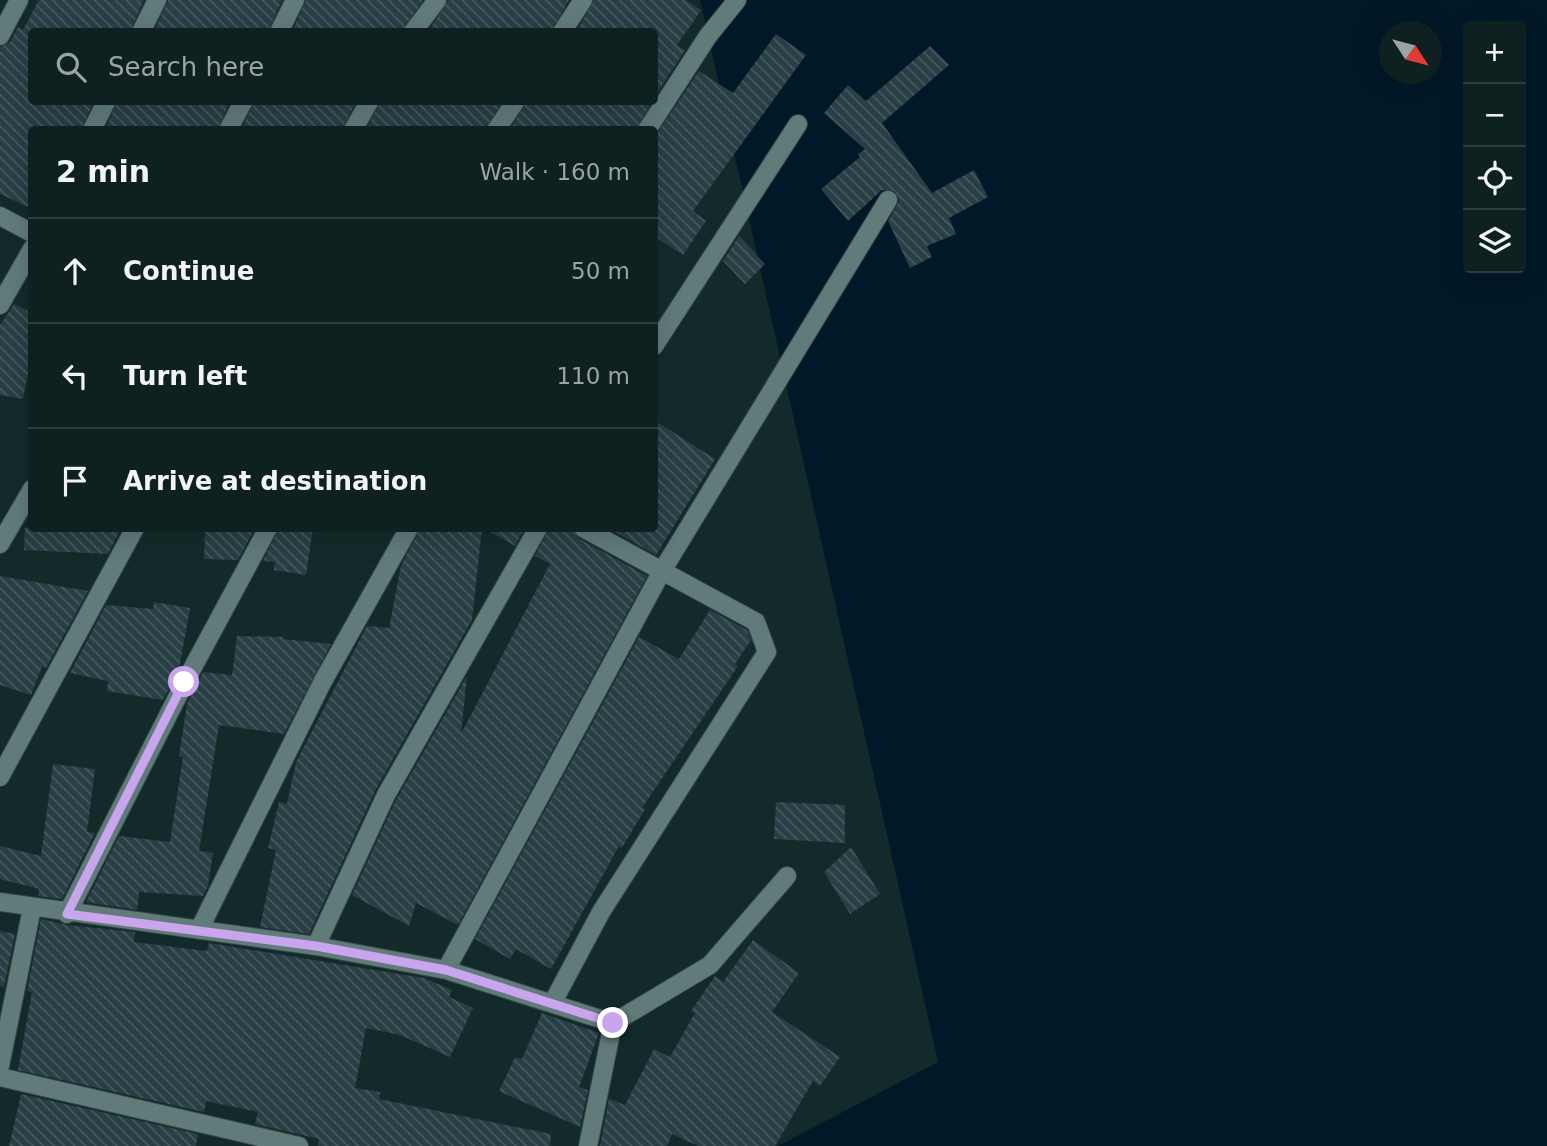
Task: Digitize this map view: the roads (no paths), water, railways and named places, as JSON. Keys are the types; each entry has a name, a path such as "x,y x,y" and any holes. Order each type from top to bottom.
{"street":[{"path":"0,36 19,0"},
{"path":"143,28 157,0"},
{"path":"281,28 295,0"},
{"path":"416,28 436,0"},
{"path":"565,28 583,0"},
{"path":"651,126 708,36 737,0"},
{"path":"94,126 104,105"},
{"path":"230,126 241,105"},
{"path":"355,126 367,105"},
{"path":"499,126 513,105"},
{"path":"658,340 798,124"},
{"path":"446,970 662,571 888,200"},
{"path":"0,216 28,231"},
{"path":"0,305 28,256"},
{"path":"0,544 28,496"},
{"path":"0,777 133,532"},
{"path":"67,914 184,682 266,532"},
{"path":"199,930 323,681 407,532"},
{"path":"316,946 386,795 536,532"},
{"path":"553,1002 601,912 767,652 756,622 590,532"},
{"path":"588,1146 613,1023 710,965 787,876"},
{"path":"0,902 67,914 316,946 446,970 613,1023"},
{"path":"0,1066 32,908"},
{"path":"0,1077 299,1146"}],"water":[{"path":"700,0 1547,0 1547,1146 778,1146 938,1062"}]}
